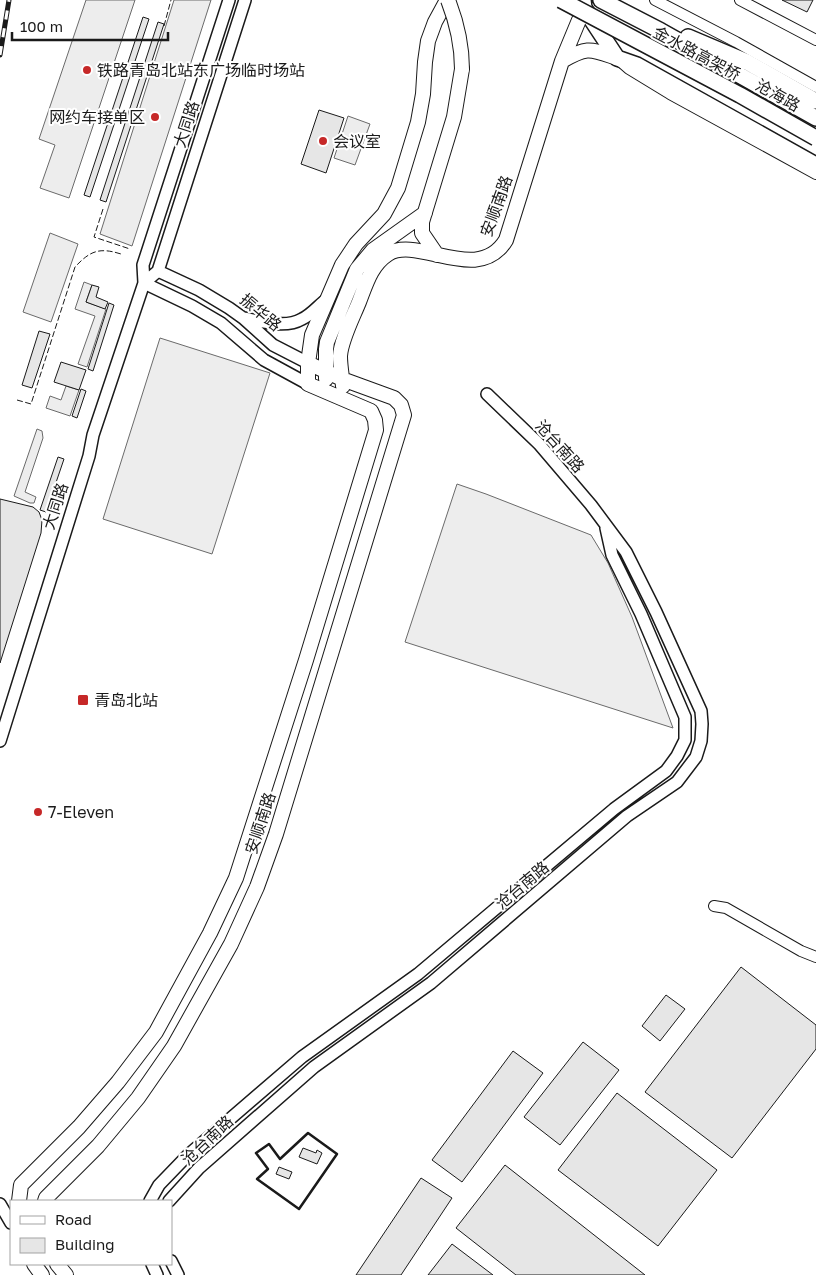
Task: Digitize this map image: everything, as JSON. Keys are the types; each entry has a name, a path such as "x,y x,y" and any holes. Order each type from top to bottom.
{"main road":[{"path":"437,255 422,233 422,222 454,117 462,69 460,36 455,16 447,0"},
{"path":"343,400 308,384 308,363 312,335 342,264 356,244 384,214 398,188 418,122 423,94 428,41 435,22 447,0"},
{"name":"沧海路","path":"562,0 584,4"},
{"name":"金水路高架桥","path":"562,0 816,137"},
{"name":"金水路高架桥","path":"601,0 661,31 816,118"},
{"name":"沧海路","path":"617,0 677,32"},
{"path":"584,4 617,58"},
{"name":"安顺南路","path":"20,1200 22,1185 79,1127 156,1032 210,933 236,878 297,689 376,430 375,420 371,411 343,400 342,379 341,349 370,272 380,260 390,253 402,250 454,259 480,259 490,255 502,246 506,240 562,61 584,4"},
{"path":"677,32 747,62 816,101"},
{"path":"562,61 583,50 593,50 637,65 816,164"},
{"path":"327,393 327,342 357,269 373,250 425,213"},
{"name":"振华路","path":"308,363 342,379 394,398 401,405"},
{"name":"安顺南路","path":"45,1200 98,1146 138,1098 174,1046 231,944 257,887 276,834 404,415 401,405"},
{"path":"58,1265 66,1275"}],"street":[{"name":"大同路","path":"0,741 90,456 93,435 144,283 143,265 229,0"},
{"name":"大同路","path":"158,271 245,0"},
{"name":"沧海路","path":"655,0 736,42 816,87"},
{"path":"740,0 816,40"},
{"name":"沧海路","path":"584,4 816,137"},
{"name":"沧海路","path":"677,32 816,112"},
{"path":"617,58 629,70 670,94 816,174"},
{"path":"144,283 158,271"},
{"name":"振华路","path":"158,271 199,290 244,318 273,345 308,363"},
{"name":"振华路","path":"144,283 192,306 221,323 264,360 308,384"},
{"path":"244,318 280,324 292,323 303,319 327,299"},
{"name":"沧台南路","path":"170,1200 199,1168 314,1067 431,983 628,816 677,782 696,757 701,741 701,710 626,552 606,524 539,444 487,394"},
{"name":"沧台南路","path":"151,1200 159,1185 187,1156 302,1057 418,974 614,809 666,771 678,756 686,740 685,716 641,614 612,556 606,524"},
{"path":"714,906 726,908 801,951 816,957"},
{"path":"0,1204 10,1220"},
{"path":"172,1262 178,1275"}],"shaded area":[{"name":"铁路青岛北站东广场临时场站","path":"86,0 135,0 69,198 40,188 55,145 39,139"},
{"name":"网约车接单区","path":"174,0 211,0 132,246 100,234"},
{"path":"348,116 370,124 355,165 334,158"},
{"path":"50,233 78,244 51,322 23,312"},
{"path":"84,282 92,285 86,302 106,309 87,367 78,364 95,316 75,309"},
{"path":"160,338 270,373 212,554 103,519"},
{"path":"66,386 79,390 70,416 46,408 50,396 61,400"},
{"path":"37,429 42,431 43,438 25,492 36,497 34,503 30,503 14,496"},
{"path":"457,484 591,535 608,563 632,617 673,728 405,642"}],"building":[{"path":"782,0 813,0 807,12"},
{"path":"143,17 149,19 90,197 84,195"},
{"path":"158,22 164,24 106,202 100,200"},
{"name":"会议室","path":"319,110 344,118 326,173 301,164"},
{"path":"92,285 99,287 96,297 108,302 105,309 86,302"},
{"path":"109,303 114,305 93,371 88,369"},
{"path":"39,331 50,334 32,388 22,385"},
{"path":"61,362 86,370 79,390 54,382"},
{"path":"81,389 86,391 77,418 72,416"},
{"path":"58,457 64,459 46,512 40,510"},
{"path":"0,499 33,507 39,512 42,520 41,533 0,663"},
{"path":"741,967 816,1025 816,1049 732,1158 645,1092"},
{"path":"666,995 685,1009 660,1041 642,1026"},
{"path":"583,1042 619,1070 560,1145 524,1117"},
{"path":"513,1051 543,1073 462,1182 432,1160"},
{"path":"617,1093 717,1170 658,1246 558,1170"},
{"path":"303,1148 316,1153 317,1150 322,1153 317,1164 299,1157"},
{"path":"505,1165 645,1275 516,1275 456,1228"},
{"path":"279,1167 292,1172 289,1179 276,1174"},
{"path":"421,1178 452,1198 401,1275 356,1275"},
{"path":"452,1244 493,1275 428,1275"}],"railway":[{"path":"0,55 9,0"}],"fence":[{"path":"164,26 171,0"},
{"path":"103,209 94,237 130,249"},
{"path":"17,400 31,404 75,267 85,257 95,252 107,251 121,254"}],"wall":[{"path":"308,1133 337,1154 299,1209 257,1179 268,1169 256,1153 269,1144 280,1159 308,1133"}],"place":[{"name":"铁路青岛北站东广场临时场站","path":"87,70"},
{"name":"网约车接单区","path":"155,117"},
{"name":"会议室","path":"323,141"},
{"name":"青岛北站","path":"83,700"},
{"name":"7-Eleven","path":"38,812"}]}
